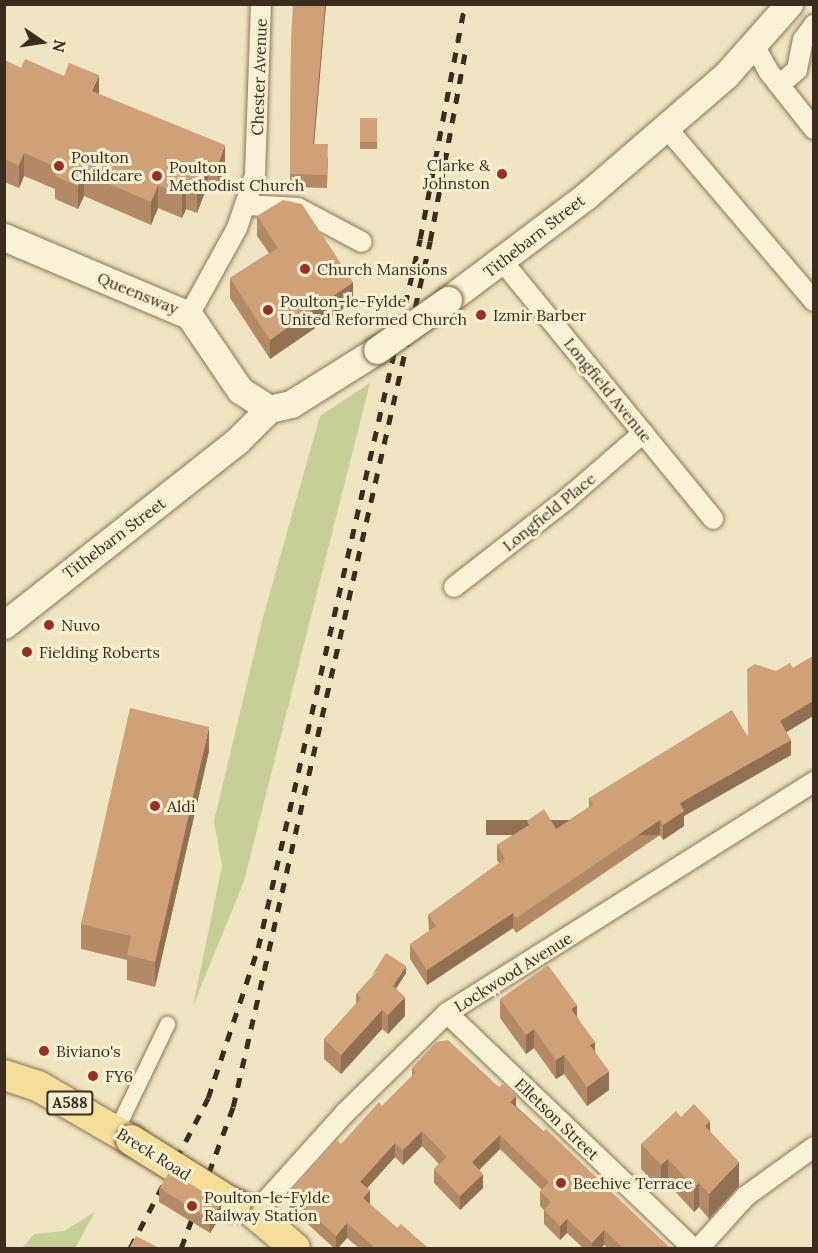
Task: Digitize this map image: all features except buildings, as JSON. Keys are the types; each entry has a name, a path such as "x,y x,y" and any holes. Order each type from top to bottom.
{"main road":[{"name":"Tithebarn Street","path":"4,625 224,451 269,409 291,404 377,350 503,262 726,75 789,4"},
{"name":"Queensway","path":"4,237 189,315 240,390 269,409"},
{"name":"Tithebarn Street","path":"224,451 239,416 240,390"},
{"name":"Breck Road","path":"4,1075 38,1086 124,1135 245,1209 295,1248"}],"street":[{"name":"Chester Avenue","path":"189,315 247,205 255,175 261,4"},
{"path":"779,85 797,70 803,40 813,25"},
{"path":"754,45 779,85 813,129"},
{"path":"665,126 813,302"},
{"path":"247,205 298,208 363,242"},
{"name":"Longfield Avenue","path":"503,262 713,519"},
{"name":"Longfield Place","path":"454,587 567,499 643,433"},
{"name":"Lockwood Avenue","path":"245,1209 447,1013 813,782"},
{"name":"Elletson Street","path":"447,1013 693,1248"},
{"path":"124,1135 167,1024"},
{"path":"699,1248 746,1196 813,1148"}],"green space":[{"path":"370,383 244,881 193,1006 222,866 214,821 262,621 320,416"},
{"path":"95,1212 75,1248 22,1248 34,1234 64,1231"}],"railway":[{"path":"130,1248 208,1098 258,948 420,239 465,4"},
{"path":"181,1248 233,1107 430,241 465,53"}],"place":[{"name":"Poulton Childcare","path":"59,166"},
{"name":"Clarke & Johnston","path":"502,174"},
{"name":"Poulton Methodist Church","path":"157,176"},
{"name":"Church Mansions","path":"305,269"},
{"name":"Poulton-le-Fylde United Reformed Church","path":"268,310"},
{"name":"Izmir Barber","path":"481,315"},
{"name":"Nuvo","path":"49,625"},
{"name":"Fielding Roberts","path":"27,652"},
{"name":"Aldi","path":"155,806"},
{"name":"Biviano's","path":"44,1051"},
{"name":"FY6","path":"93,1076"},
{"name":"Beehive Terrace","path":"561,1183"},
{"name":"Poulton-le-Fylde Railway Station","path":"192,1206"}]}
